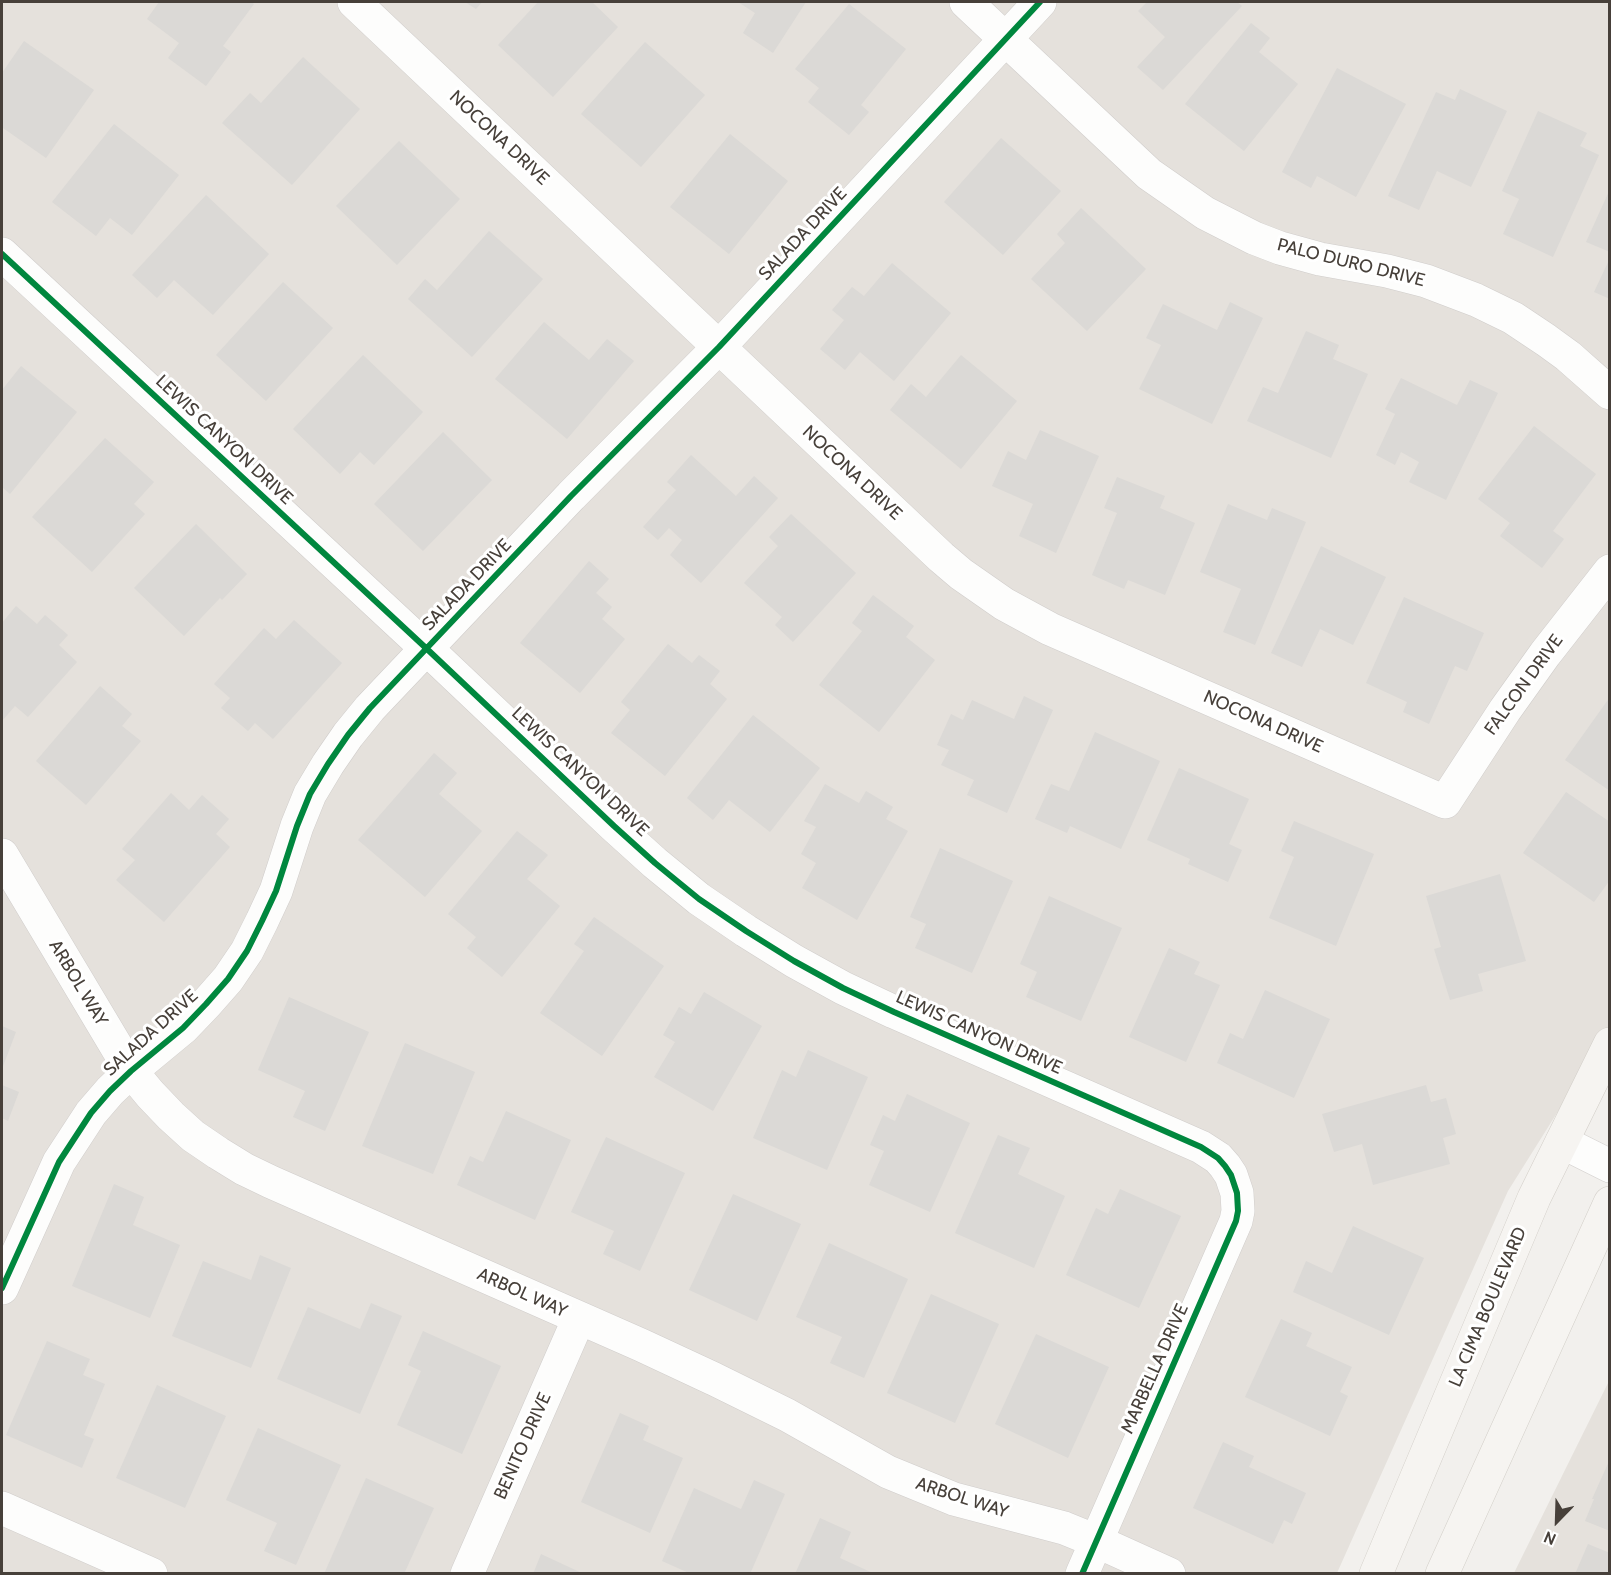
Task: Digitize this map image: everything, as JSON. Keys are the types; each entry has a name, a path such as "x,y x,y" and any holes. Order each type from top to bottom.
{"street":[{"name":"NOCONA DRIVE","path":"354,2 961,574 1004,604 1050,629 1445,802"},
{"name":"PALO DURO DRIVE","path":"966,2 1149,174 1205,213 1280,248 1320,259 1387,271 1426,281 1476,300 1513,318 1546,340 1610,393"},
{"name":"SALADA DRIVE","path":"2,1288 59,1162 91,1113 130,1071 183,1028 206,1005 228,979 246,951 276,891 310,794 348,735 370,708 571,496 719,347 1040,2"},
{"name":"LEWIS CANYON DRIVE","path":"2,254 655,863 699,899 813,972 894,1012 1201,1147 1218,1158 1231,1175"},
{"name":"FALCON DRIVE","path":"1445,802 1505,710 1545,654 1610,571"},
{"name":"ARBOL WAY","path":"2,855 130,1071 193,1136 218,1153 244,1169 714,1378 888,1472 954,1498 1064,1528 1169,1574"},
{"name":"LA CIMA BOULEVARD","path":"1376,1574 1534,1198 1562,1142 1600,1087 1610,1044"},
{"path":"1562,1142 1610,1166"},
{"name":"MARBELLA DRIVE","path":"1082,1574 1236,1221 1237,1193 1231,1175"},
{"path":"1442,1574 1610,1203"},
{"name":"BENITO DRIVE","path":"467,1574 579,1318"},
{"path":"2,1508 151,1574"}],"shaded area":[{"path":"2,2 1609,2 1609,1030 1508,1191 1337,1573 2,1574"},
{"path":"1609,1381 1609,1573 1514,1573"}],"building":[{"path":"159,2 251,2 254,4 223,46 231,52 206,86 168,58 179,43 147,19"},
{"path":"465,2 482,2 476,9"},
{"path":"538,2 592,2 618,27 553,97 498,45"},
{"path":"738,2 806,2 773,53 743,33 755,13"},
{"path":"1147,2 1237,2 1242,6 1163,90 1137,67 1165,37 1138,11"},
{"path":"849,4 906,49 861,105 869,112 849,135 808,102 819,88 795,69"},
{"path":"1251,23 1270,38 1259,52 1298,84 1244,151 1185,104"},
{"path":"24,41 94,90 46,158 3,128 2,130 2,73"},
{"path":"645,42 705,95 641,167 581,114"},
{"path":"303,57 360,109 292,185 222,123 250,93 261,103"},
{"path":"1337,68 1406,104 1356,197 1317,176 1311,188 1282,172"},
{"path":"1460,89 1507,111 1471,187 1437,171 1419,210 1388,196 1436,92 1455,100"},
{"path":"1538,111 1587,133 1580,146 1599,155 1553,257 1503,234 1519,199 1502,191"},
{"path":"114,124 179,175 132,235 110,218 96,236 52,202"},
{"path":"730,134 788,181 729,254 670,207"},
{"path":"1001,138 1061,191 1003,255 944,202"},
{"path":"399,141 460,199 397,265 336,206"},
{"path":"1610,189 1610,252 1586,242"},
{"path":"206,195 269,254 213,315 174,280 157,298 132,275"},
{"path":"1081,208 1146,269 1087,331 1031,279 1065,243 1057,234"},
{"path":"489,231 543,279 472,357 408,299 425,279 437,290"},
{"path":"1610,258 1610,299 1594,292"},
{"path":"892,263 951,313 894,381 860,352 845,370 820,349 844,320 832,310 852,287 864,296"},
{"path":"283,282 333,328 266,401 216,355"},
{"path":"1230,302 1263,318 1212,424 1139,389 1161,345 1146,338 1163,304 1217,330"},
{"path":"544,322 589,360 607,339 634,361 567,439 495,379"},
{"path":"1306,331 1339,345 1333,359 1368,374 1331,458 1247,421 1263,387 1278,393"},
{"path":"363,355 423,412 374,465 360,452 340,474 293,429"},
{"path":"961,355 1017,401 961,469 890,410 911,384 926,397"},
{"path":"21,366 77,412 10,494 2,487 2,390"},
{"path":"1401,378 1457,405 1470,380 1498,393 1446,500 1409,482 1419,462 1401,452 1395,465 1376,455 1395,414 1385,409"},
{"path":"1534,426 1596,474 1553,531 1564,539 1542,568 1500,536 1510,523 1478,499"},
{"path":"1040,430 1099,456 1056,553 1019,536 1033,504 992,486 1008,451 1026,460"},
{"path":"443,432 492,480 423,551 374,504"},
{"path":"105,438 154,482 134,504 145,514 92,572 32,517"},
{"path":"691,455 736,496 754,476 778,498 701,583 670,555 682,540 669,528 658,540 643,527 676,490 667,482"},
{"path":"1117,477 1165,496 1160,508 1195,523 1165,595 1128,580 1124,589 1092,575 1117,513 1104,508"},
{"path":"1228,504 1267,520 1272,508 1306,522 1255,645 1223,632 1241,589 1200,572"},
{"path":"791,514 856,573 793,642 775,625 782,617 744,583 778,546 769,537"},
{"path":"196,524 247,574 222,600 220,598 184,636 134,588"},
{"path":"1321,546 1386,577 1353,645 1320,629 1302,667 1271,653"},
{"path":"589,561 609,579 596,593 612,607 602,619 625,639 580,693 520,643"},
{"path":"873,595 914,626 906,637 935,660 879,732 819,685 862,631 852,623"},
{"path":"1404,597 1484,633 1467,671 1455,666 1429,724 1403,712 1407,702 1366,683"},
{"path":"16,606 37,624 45,615 68,635 59,645 77,662 28,717 15,706 2,721 2,623"},
{"path":"294,620 342,663 273,739 255,723 248,731 221,708 230,698 214,684 264,628 276,639"},
{"path":"668,644 692,663 699,655 720,671 710,684 727,699 665,776 611,733 630,710 621,702"},
{"path":"100,686 132,714 122,726 141,741 86,805 36,761"},
{"path":"1024,696 1053,710 1007,813 967,795 974,780 941,765 949,750 937,745 951,714 963,720 972,700 1014,719"},
{"path":"1610,697 1610,791 1565,760"},
{"path":"753,715 820,768 770,832 729,800 713,820 687,798"},
{"path":"1095,732 1160,761 1121,849 1070,826 1067,833 1035,819 1051,784 1069,791"},
{"path":"434,753 457,773 439,794 482,831 425,897 358,840"},
{"path":"1179,768 1249,799 1229,844 1242,850 1228,882 1188,864 1190,859 1147,840"},
{"path":"825,784 859,803 866,791 893,807 886,819 908,831 857,920 802,888 816,863 801,854 816,827 804,821"},
{"path":"1566,792 1610,822 1610,880 1594,902 1523,853"},
{"path":"171,793 189,810 202,795 229,819 216,834 230,847 164,922 116,880 135,860 122,849"},
{"path":"1294,821 1374,854 1336,946 1269,918 1294,857 1281,851"},
{"path":"517,831 548,855 527,879 560,906 502,977 467,948 476,937 448,914"},
{"path":"940,848 1013,881 972,973 915,948 926,924 910,917"},
{"path":"1500,874 1526,961 1478,974 1483,991 1450,1000 1434,949 1441,947 1426,896"},
{"path":"1049,896 1122,928 1081,1021 1026,997 1037,972 1020,964"},
{"path":"594,917 664,966 602,1056 540,1013 584,951 574,944"},
{"path":"1169,948 1200,962 1194,974 1220,985 1186,1062 1129,1037"},
{"path":"1265,990 1330,1019 1294,1098 1217,1063 1230,1033 1243,1039"},
{"path":"704,992 762,1026 713,1111 654,1077 675,1042 663,1035 679,1007 691,1014"},
{"path":"289,997 369,1032 325,1131 293,1117 305,1091 258,1070"},
{"path":"2,1026 16,1032 2,1069"},
{"path":"405,1043 475,1072 433,1174 362,1146"},
{"path":"808,1050 868,1077 827,1170 753,1138 782,1070 796,1077"},
{"path":"2,1085 19,1092 8,1121 2,1118"},
{"path":"1426,1085 1431,1102 1446,1098 1456,1134 1443,1138 1450,1164 1373,1185 1362,1144 1334,1152 1322,1114"},
{"path":"907,1094 970,1123 930,1212 869,1185 884,1151 870,1145 883,1115 895,1121"},
{"path":"506,1111 571,1140 535,1220 457,1185 470,1156 483,1162"},
{"path":"998,1135 1030,1148 1018,1174 1065,1196 1034,1268 955,1233"},
{"path":"606,1137 685,1173 640,1271 603,1254 614,1231 571,1212"},
{"path":"114,1184 144,1197 133,1225 180,1245 150,1318 72,1286"},
{"path":"1120,1189 1181,1216 1139,1308 1066,1275 1096,1208 1108,1214"},
{"path":"733,1194 801,1224 757,1321 689,1290"},
{"path":"1353,1226 1424,1258 1389,1335 1293,1292 1306,1261 1332,1273"},
{"path":"829,1243 908,1279 864,1378 830,1363 842,1337 796,1317"},
{"path":"260,1255 291,1268 251,1368 172,1336 203,1261 251,1280"},
{"path":"931,1294 999,1324 955,1423 887,1393"},
{"path":"371,1303 402,1316 360,1414 277,1379 308,1307 360,1329"},
{"path":"1281,1319 1312,1333 1306,1346 1352,1367 1340,1392 1348,1396 1330,1436 1245,1397"},
{"path":"423,1331 501,1366 462,1454 397,1425 421,1371 408,1365"},
{"path":"1036,1334 1109,1367 1068,1458 995,1424"},
{"path":"47,1341 90,1359 83,1375 105,1384 84,1435 94,1439 82,1468 6,1435"},
{"path":"157,1385 226,1416 185,1508 116,1478"},
{"path":"620,1413 649,1426 643,1440 683,1458 650,1533 581,1502"},
{"path":"258,1428 341,1465 296,1565 264,1551 277,1523 226,1500"},
{"path":"1223,1442 1254,1456 1249,1467 1306,1493 1292,1524 1284,1520 1273,1544 1193,1508"},
{"path":"1610,1459 1610,1531 1585,1521"},
{"path":"366,1478 434,1508 404,1574 324,1574"},
{"path":"754,1480 785,1494 750,1574 691,1574 662,1561 694,1488 741,1509"},
{"path":"820,1518 851,1532 840,1558 875,1574 795,1574"},
{"path":"1588,1544 1610,1553 1610,1574 1575,1574"},
{"path":"541,1554 584,1574 533,1574"}],"cycle path":[{"path":"2,1288 59,1162 91,1113 131,1071 183,1028 228,979 247,951 276,891 310,794 348,735 370,708 571,496 719,347 1040,2"},
{"path":"2,254 614,826 699,899 794,961 843,988 1201,1147 1218,1158 1225,1166 1231,1175 1237,1193 1236,1221 1082,1574"}]}
